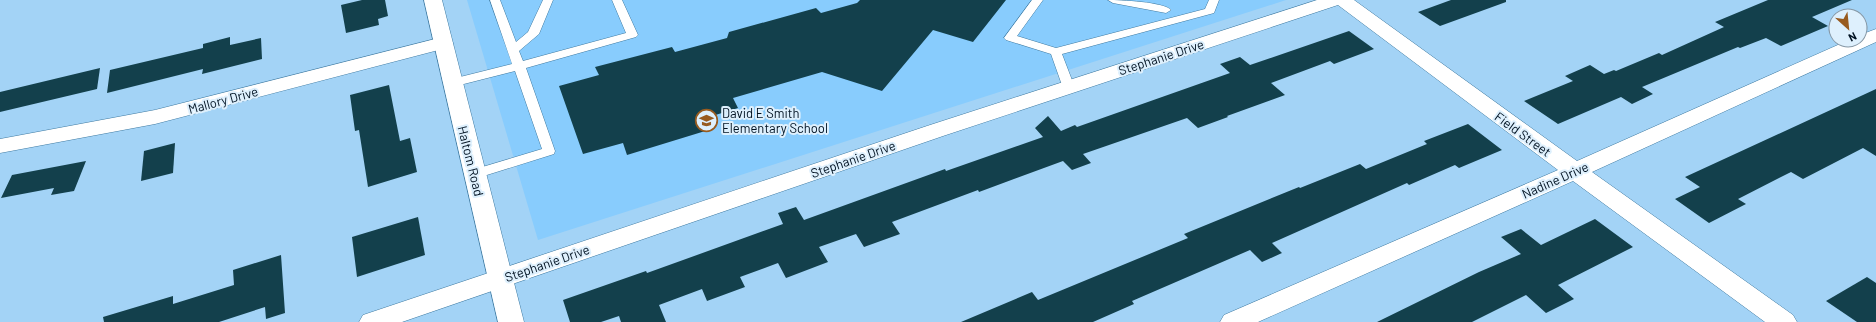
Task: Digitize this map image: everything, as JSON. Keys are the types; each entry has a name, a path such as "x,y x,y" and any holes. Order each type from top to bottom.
{"street":[{"name":"Haltom Road","path":"433,0 511,322"},
{"name":"Stephanie Drive","path":"372,322 1336,0"},
{"name":"Field Street","path":"1342,0 1575,172 1784,322"},
{"name":"Nadine Drive","path":"1232,322 1575,172 1876,35"},
{"name":"Mallory Drive","path":"0,146 155,117 443,43"}],"lane":[{"path":"474,174 549,151 494,0"},
{"path":"513,51 533,34 548,0"},
{"path":"452,83 632,35 616,0"},
{"path":"1038,0 1010,38 1056,52 1210,11 1214,0"},
{"path":"1113,0 1166,10"},
{"path":"1056,52 1069,88"}],"shaded area":[{"name":"David E Smith Elementary School","path":"467,0 1286,0 538,240"}],"building":[{"path":"362,0 385,0 388,16 378,19 379,25 346,33 341,5"},
{"path":"860,0 1006,0 973,42 933,30 882,91 822,72 733,98 738,108 709,117 715,128 627,155 623,143 583,154 559,86 599,75 595,67 672,47 675,52 727,38 729,32 816,8 821,13 857,3"},
{"path":"1451,0 1506,0 1506,2 1440,26 1418,12"},
{"path":"1768,0 1852,0 1833,8 1828,8 1828,10 1812,17 1828,26 1781,46 1766,38 1740,48 1738,47 1642,87 1653,94 1632,104 1621,97 1558,124 1524,101 1573,81 1565,76 1590,65 1604,74 1614,70 1616,71 1659,53 1662,55 1724,27 1715,22"},
{"path":"1349,31 1374,49 1334,64 1330,61 1271,83 1285,95 1227,116 1228,117 1198,128 1187,118 1083,154 1091,163 1072,170 1063,161 979,192 978,190 892,222 900,234 864,247 856,234 819,247 828,262 786,278 778,263 740,277 745,287 707,301 702,289 659,305 666,322 621,322 619,316 601,322 570,322 563,300 646,271 647,273 783,224 778,213 796,207 804,220 945,169 946,171 1043,137 1035,128 1048,116 1061,131 1075,125 1077,127 1230,73 1220,64 1240,57 1250,65"},
{"path":"230,37 230,45 261,38 262,59 202,74 203,69 107,93 110,70 203,48 203,44"},
{"path":"100,68 97,89 0,112 0,92"},
{"path":"389,85 400,141 410,138 417,172 368,187 359,130 355,131 350,95"},
{"path":"1876,89 1876,156 1863,148 1803,179 1791,172 1738,199 1746,204 1709,223 1675,199 1700,187 1685,177"},
{"path":"1468,124 1502,150 1459,168 1455,165 1409,185 1407,183 1272,243 1282,253 1262,262 1250,250 1132,301 1134,304 1093,322 961,322 1032,292 1038,300 1188,238 1184,234 1360,164 1366,169 1427,144 1424,141"},
{"path":"175,143 173,173 141,181 144,151"},
{"path":"86,161 74,191 51,195 54,188 1,198 12,175"},
{"path":"418,217 425,255 357,277 352,237"},
{"path":"1595,219 1633,247 1558,285 1574,299 1546,313 1526,295 1472,322 1377,322 1479,272 1521,254 1501,237 1521,229 1541,245"},
{"path":"281,255 285,313 266,319 265,307 219,322 104,322 103,317 173,296 173,304 234,285 233,270"},
{"path":"1867,277 1876,283 1876,322 1857,322 1826,301"}],"place":[{"name":"David E Smith Elementary School","path":"707,120"}]}
